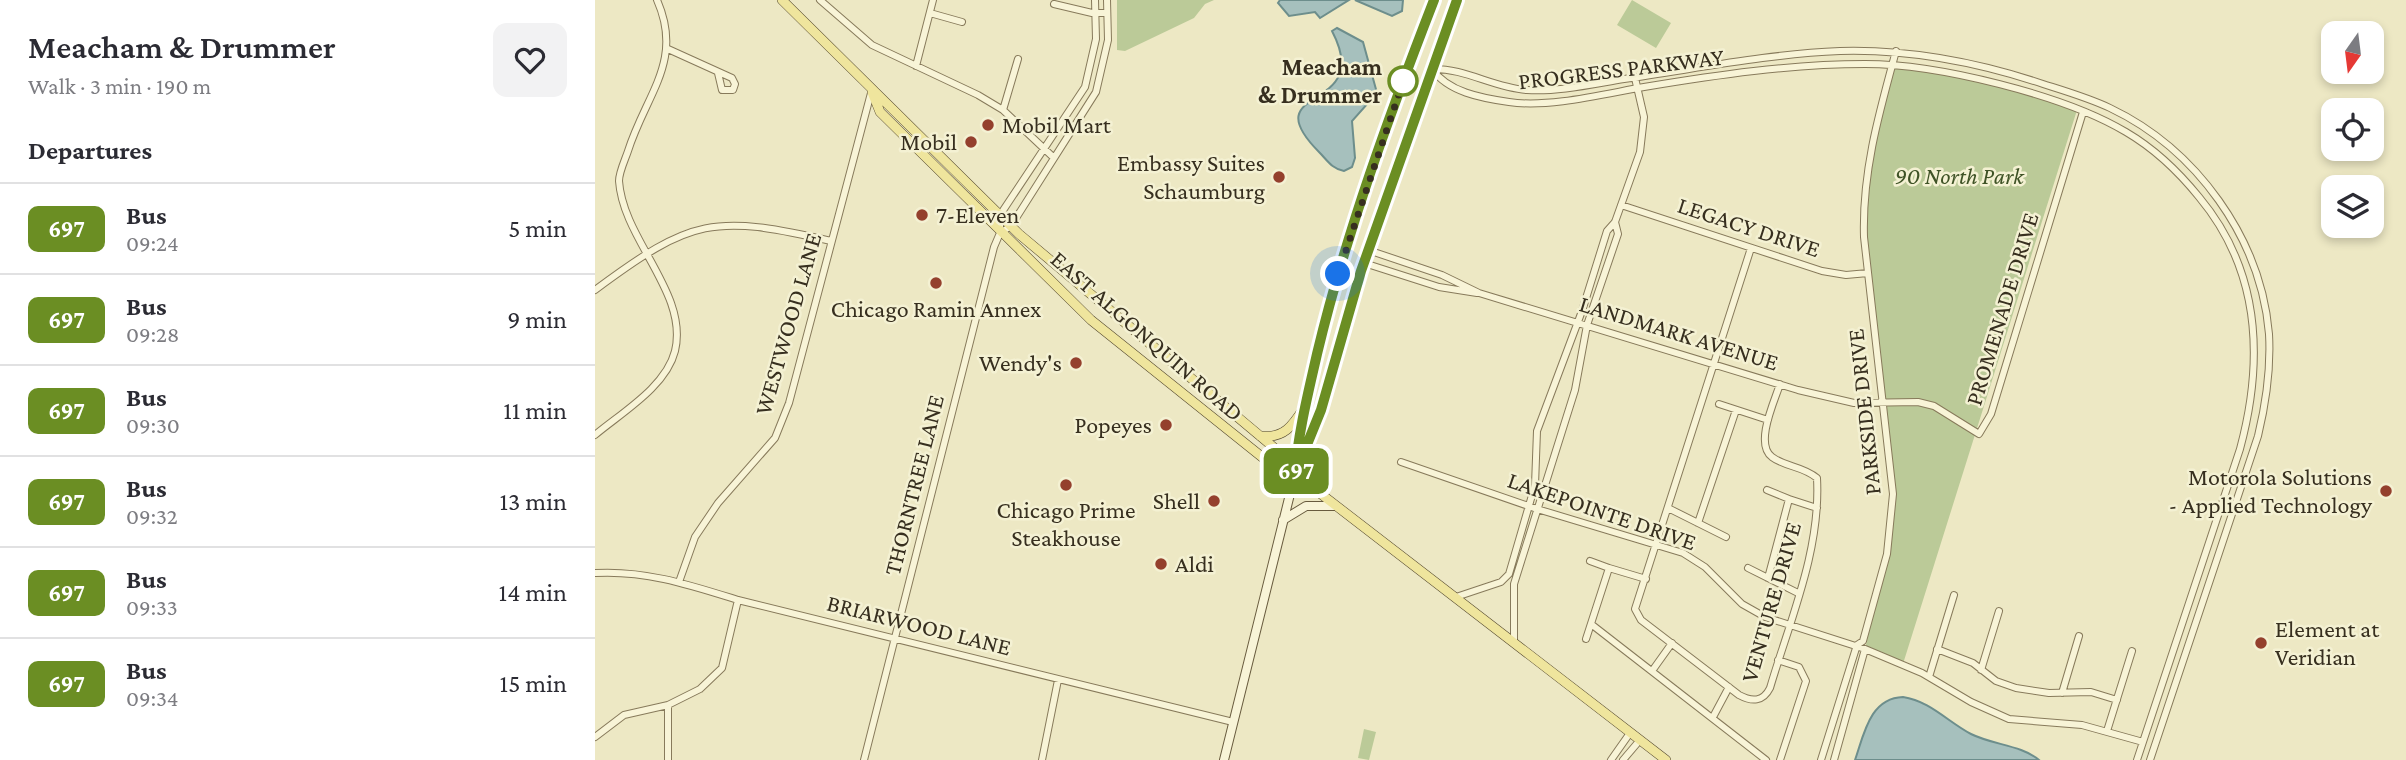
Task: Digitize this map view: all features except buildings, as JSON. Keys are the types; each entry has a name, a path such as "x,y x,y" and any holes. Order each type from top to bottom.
{"main road":[{"name":"EAST ALGONQUIN ROAD","path":"782,0 872,92 889,102 1011,226 1284,456 1295,474 1666,760"},
{"path":"1224,760 1295,474 1305,405 1330,299 1351,231 1434,0"},
{"path":"1295,474 1321,410 1368,250 1457,0"},
{"name":"EAST ALGONQUIN ROAD","path":"872,92 880,112 1091,320 1277,470 1295,474"},
{"path":"1258,435 1275,437 1286,432 1305,405"},
{"path":"1283,520 1311,505 1338,507"}],"street":[{"path":"595,435 655,384 666,371 675,350 671,302 625,214 619,178 668,49 667,27 657,0"},
{"path":"820,0 872,45 978,95 1003,110 1043,150 1053,156"},
{"path":"916,66 933,0"},
{"path":"1000,215 1085,88 1096,39 1095,0"},
{"path":"1000,233 1011,226 1096,92 1105,62 1107,0"},
{"path":"1054,4 1107,13"},
{"path":"930,13 962,22"},
{"path":"668,49 718,73"},
{"name":"PROGRESS PARKWAY","path":"1432,69 1461,71 1527,90 1635,78 1794,55 1896,51 1990,68 2109,107 2174,149 2218,200 2244,244 2256,276 2269,345 2266,400 2258,436 2150,760"},
{"name":"PARKSIDE DRIVE","path":"1821,760 1856,647 1863,640 1891,536 1893,494 1863,213 1866,172 1896,51"},
{"path":"1003,110 1018,59"},
{"name":"PROGRESS PARKWAY","path":"1432,69 1443,84 1511,103 1574,98 1804,67 1892,65 1989,82 2083,112 2126,132 2178,171 2208,207 2235,257 2251,309 2256,372 2241,449 2137,760"},
{"path":"1456,597 1501,582 1509,574 1535,485 1537,431 1607,230 1615,222 1640,152 1644,117 1635,78"},
{"name":"WESTWOOD LANE","path":"680,582 695,537 718,503 775,438 789,402 872,92"},
{"name":"PROMENADE DRIVE","path":"1979,435 1991,415 2083,112"},
{"name":"LEGACY DRIVE","path":"1621,205 1822,271 1846,275 1868,273"},
{"name":"THORNTREE LANE","path":"864,760 993,247 1000,233 1000,215"},
{"path":"1514,642 1514,584 1575,390 1587,325 1618,234 1615,222"},
{"path":"595,290 645,253 703,227 744,224 831,241"},
{"path":"1713,717 1729,687 1641,620 1636,609 1751,248"},
{"name":"LANDMARK AVENUE","path":"1368,250 1442,275 1479,293 1780,384 1854,403 1918,402 1934,406 1979,435"},
{"path":"1364,263 1439,287 1479,293"},
{"name":"VENTURE DRIVE","path":"1729,687 1747,699 1763,698 1770,688 1812,549 1817,508 1817,478 1808,470 1771,457 1765,447 1768,420 1780,384"},
{"path":"1719,404 1768,420"},
{"path":"1698,523 1736,410"},
{"name":"LAKEPOINTE DRIVE","path":"1401,462 1538,509 1683,554 1705,567 1742,604 1788,626 1865,649"},
{"path":"1767,490 1817,508"},
{"path":"1768,578 1789,499"},
{"path":"1670,509 1726,537"},
{"path":"2214,526 2228,530"},
{"path":"1590,561 1646,579"},
{"path":"1586,639 1609,568"},
{"path":"1748,568 1798,593"},
{"name":"BRIARWOOD LANE","path":"595,573 636,572 680,582 738,600 1233,722"},
{"path":"1929,677 1954,595"},
{"path":"595,737 624,715 668,705 700,689 722,668 738,600"},
{"path":"1981,670 1999,611"},
{"path":"1591,624 1766,760"},
{"path":"2062,693 2079,636"},
{"path":"1834,760 1865,649 1863,640"},
{"path":"1652,671 1672,643"},
{"path":"1865,649 1929,677 1971,702 2010,719 2082,725 2143,742"},
{"path":"1937,649 1960,657 1996,681 2016,688 2062,693 2091,692 2117,700"},
{"path":"2107,731 2132,651"},
{"path":"1779,660 1799,667 1806,681 1780,760"},
{"path":"1042,760 1058,680"},
{"path":"668,705 669,760"},
{"path":"1611,760 1630,733"},
{"path":"1623,760 1640,740"}],"green space":[{"path":"1117,0 1214,0 1205,4 1194,18 1125,51 1117,50"},
{"path":"1632,0 1671,23 1656,48 1617,25"},
{"name":"90 North Park","path":"1892,65 1999,85 2077,110 1902,667 1865,649 1887,554 1893,513 1863,201"},
{"path":"1364,729 1376,732 1369,760 1358,758"}],"water":[{"path":"1280,0 1349,0 1320,18 1315,12 1289,16 1278,3"},
{"path":"1355,0 1403,0 1402,11 1392,16"},
{"path":"1337,28 1363,42 1377,93 1352,121 1355,158 1352,167 1344,171 1333,166 1319,152 1302,130 1299,116 1305,106 1329,88 1339,76 1341,57 1332,31"},
{"path":"1903,697 1930,707 1971,734 2024,751 2039,760 1855,760 1865,729 1876,711 1892,699"}],"bus line":[{"name":"697","path":"1434,0 1357,212 1331,296 1305,405 1295,474 1321,410 1361,271 1457,0"}],"place":[{"name":"Meacham & Drummer","path":"1403,81"},
{"name":"Mobil Mart","path":"988,125"},
{"name":"Mobil","path":"971,142"},
{"name":"Embassy Suites Schaumburg","path":"1279,177"},
{"name":"7-Eleven","path":"922,215"},
{"name":"Chicago Ramin Annex","path":"936,283"},
{"name":"Wendy's","path":"1076,363"},
{"name":"Popeyes","path":"1166,425"},
{"name":"Chicago Prime Steakhouse","path":"1066,485"},
{"name":"Motorola Solutions - Applied Technology","path":"2386,491"},
{"name":"Shell","path":"1214,501"},
{"name":"Aldi","path":"1161,564"},
{"name":"Element at Veridian","path":"2261,643"}],"route":[{"path":"1338,274 1405,76 1403,81"}]}
